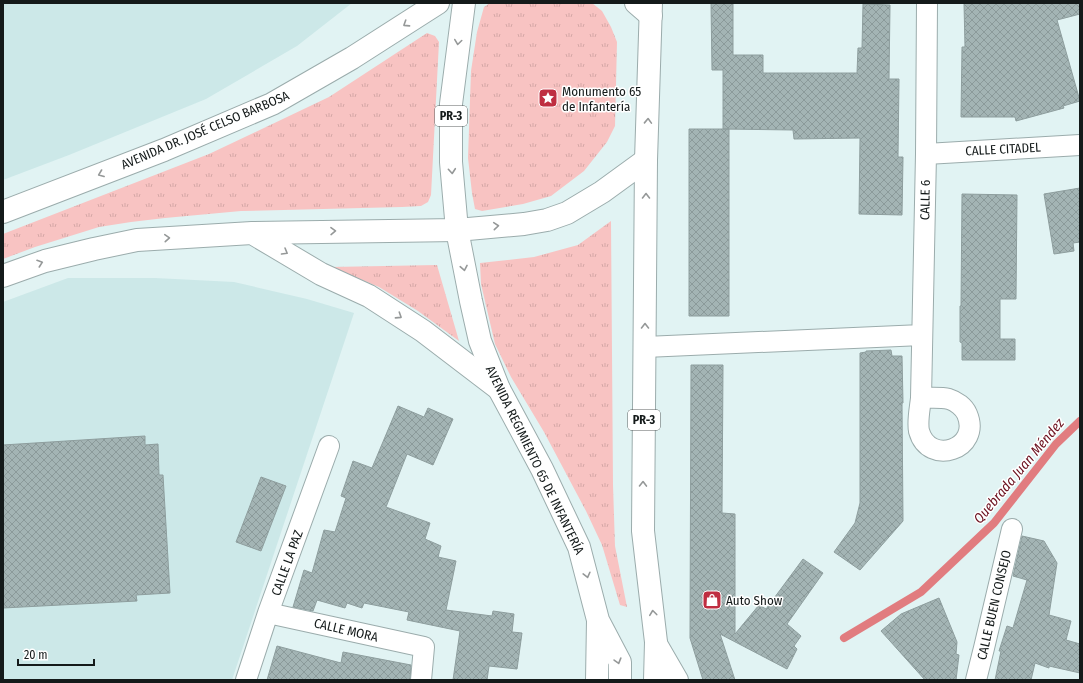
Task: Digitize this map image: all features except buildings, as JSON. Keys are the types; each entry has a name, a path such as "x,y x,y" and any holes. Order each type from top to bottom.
{"main road":[{"name":"AVENIDA DR. JOSÉ CELSO BARBOSA","path":"3,212 164,150 272,104 352,58 438,3"},
{"name":"AVENIDA REGIMIENTO 65 DE INFANTERÍA","path":"464,3 450,104 451,162 457,230 480,341 499,389 542,469 579,547 598,620 597,680"},
{"name":"PR-3","path":"646,7 643,531 656,642 655,680"},
{"path":"3,276 45,261 94,248 136,240 252,233 457,230 524,224 547,220 567,213 602,192 646,160"},
{"path":"252,233 321,274 369,296 423,331 499,389"},
{"path":"598,620 620,662 620,680"}],"street":[{"name":"CALLE 6","path":"921,398 926,154 927,3"},
{"name":"CALLE CITADEL","path":"926,154 1080,145"},
{"path":"645,347 922,335"},
{"name":"CALLE LA PAZ","path":"246,680 268,613 330,446"},
{"name":"CALLE BUEN CONSEJO","path":"976,680 1012,529"},
{"name":"CALLE MORA","path":"268,613 424,647 421,680"},
{"path":"656,642 678,680"}],"shaded area":[{"path":"3,3 352,3 297,46 206,99 69,155 3,180"},
{"path":"68,278 155,278 234,282 307,299 354,313 232,680 3,680 3,302"}],"green space":[{"path":"490,3 592,3 602,11 617,42 615,126 607,142 584,171 551,196 523,204 482,211 475,209 468,158 471,71 477,32 484,7"},
{"path":"427,33 435,36 439,42 431,195 428,202 421,206 241,211 131,222 99,227 35,247 3,259 3,234 209,154 329,97"},
{"path":"611,221 613,485 615,546 627,607 620,605 602,545 586,511 544,432 511,377 495,344 481,284 480,263 534,257 578,245"},
{"path":"437,265 459,341 418,311 379,287 331,267"}],"waterway":[{"name":"Quebrada Juan Méndez","path":"844,638 921,592 994,523 1056,444 1080,421"}],"place":[{"name":"Monumento 65 de Infantería","path":"548,98"},
{"name":"Auto Show","path":"712,600"}]}
